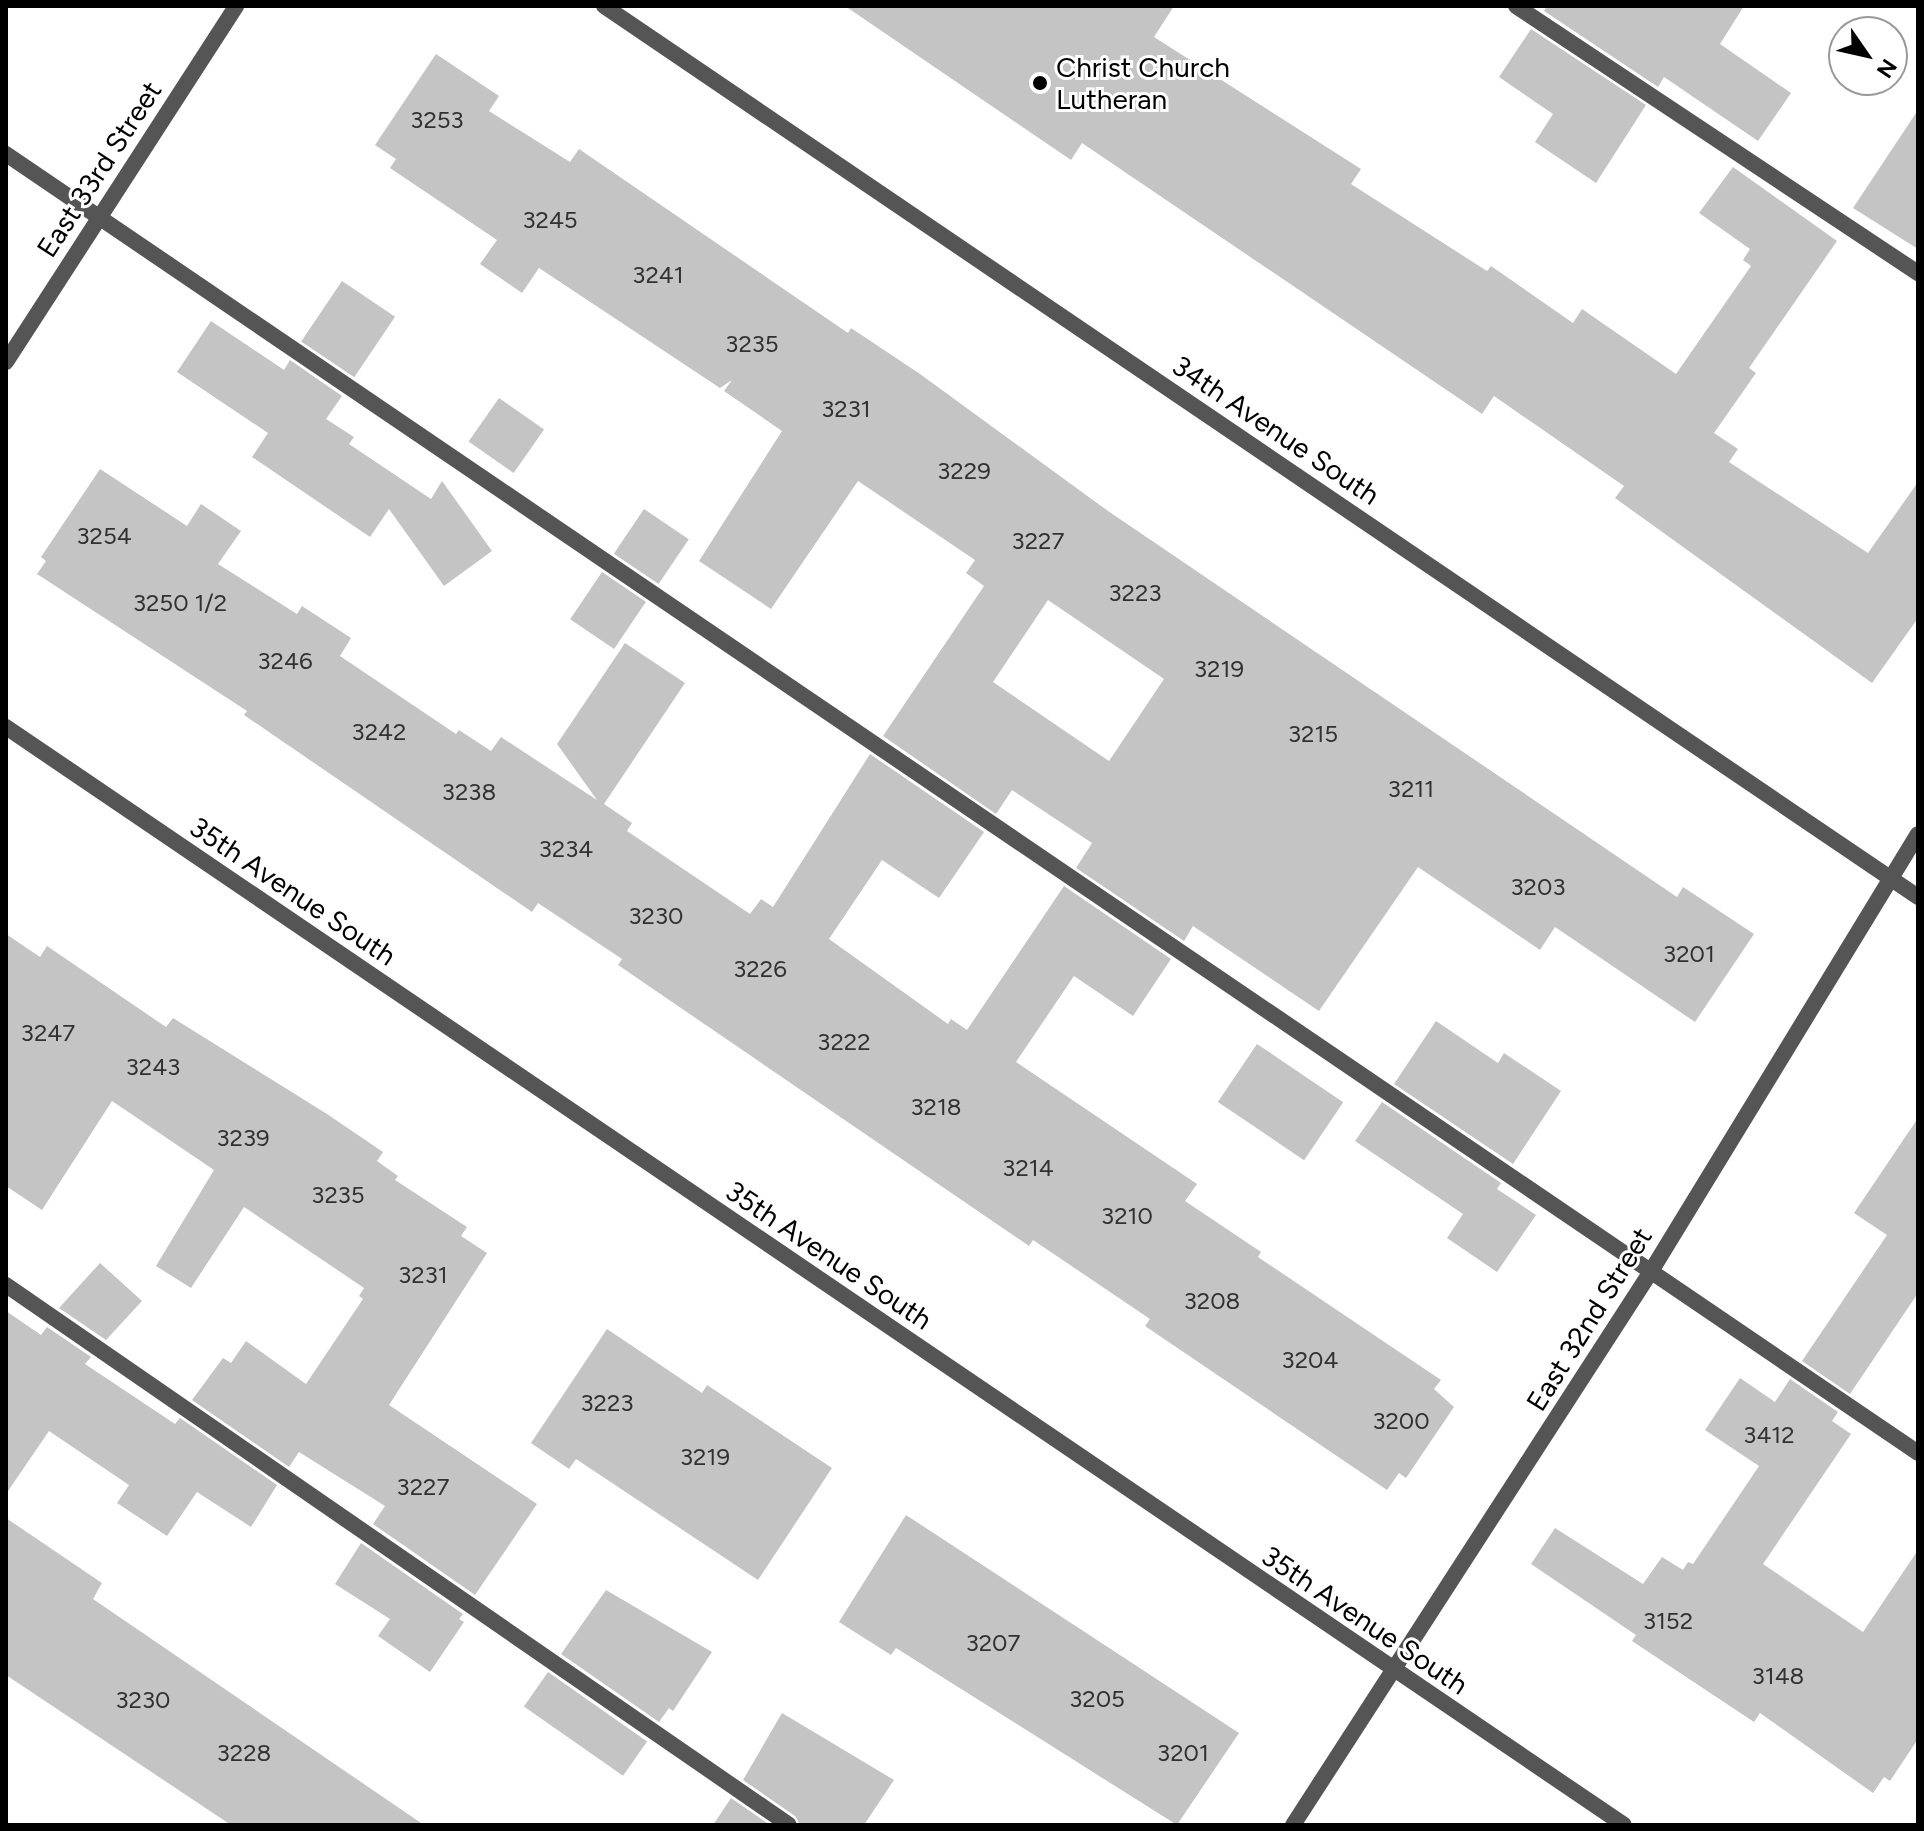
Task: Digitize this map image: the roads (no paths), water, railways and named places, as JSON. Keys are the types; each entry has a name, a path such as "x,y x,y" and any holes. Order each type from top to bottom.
{"street":[{"name":"East 33rd Street","path":"6,362 236,6"},
{"name":"34th Avenue South","path":"604,6 1918,897"},
{"path":"1516,6 1918,273"},
{"path":"6,154 1918,1453"},
{"name":"35th Avenue South","path":"6,727 1624,1825"},
{"name":"East 32nd Street","path":"1293,1825 1396,1672 1650,1273 1918,834"},
{"path":"6,1285 789,1825"}],"place":[{"name":"Christ Church Lutheran","path":"1040,83"}]}
